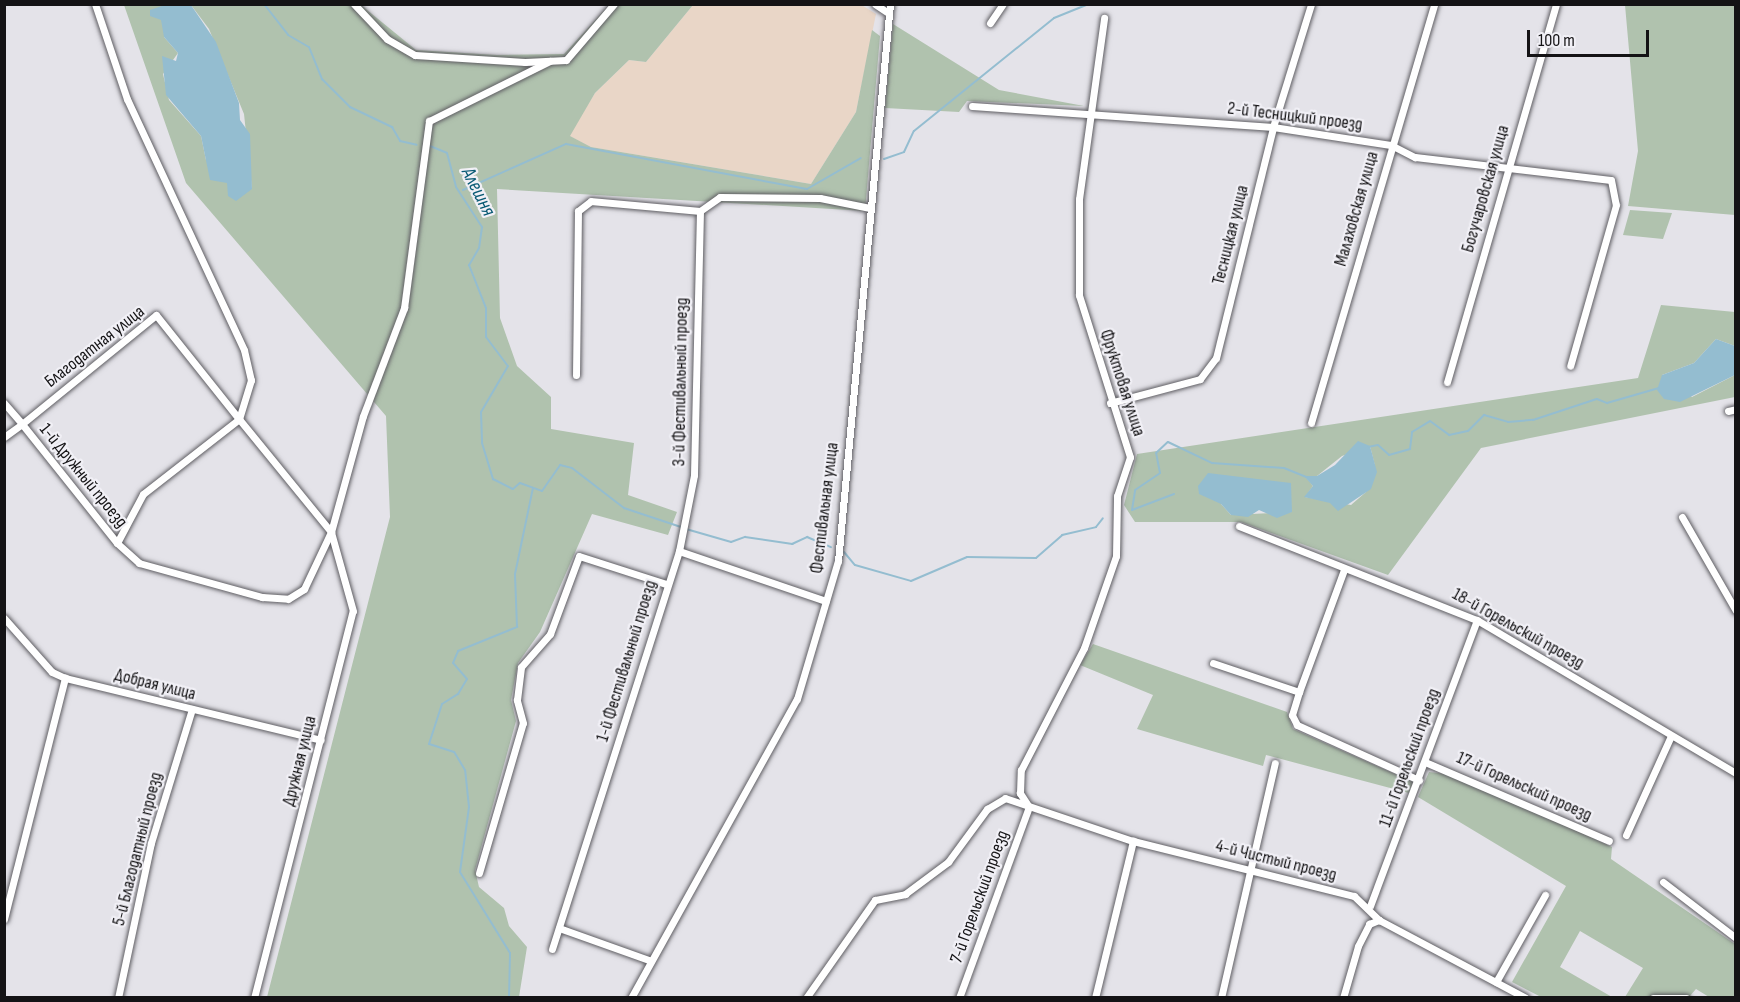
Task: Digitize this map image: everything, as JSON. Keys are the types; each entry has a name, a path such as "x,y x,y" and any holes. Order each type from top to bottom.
{"street":[{"path":"95,4 127,99 244,350 251,380 239,419 331,532"},
{"path":"354,4 387,39 415,55 550,61 566,60 614,4"},
{"path":"875,4 886,12 890,4"},
{"path":"990,23 1003,4"},
{"name":"Тесницкая улица","path":"1110,403 1200,379 1216,358 1273,127 1311,4"},
{"name":"Малаховская улица","path":"1311,423 1434,4"},
{"name":"Богучаровская улица","path":"1447,382 1506,169 1556,4"},
{"name":"Фестивальная улица","path":"631,998 649,960 798,699 837,561 886,12"},
{"name":"Фруктовая улица","path":"1029,807 1020,793 1021,770 1084,648 1116,556 1118,496 1130,457 1110,403 1079,295 1079,199 1089,113 1104,18"},
{"path":"117,543 139,563 262,597 288,599 304,589 331,532 363,416 404,308 429,121 550,61"},
{"name":"2-й Тесницкий проезд","path":"972,106 1273,127 1392,145 1415,157 1611,180 1616,205 1570,366"},
{"path":"576,375 578,212 591,201 700,211 720,197 820,198 870,208"},
{"name":"3-й Фестивальный проезд","path":"680,551 694,475 700,211"},
{"name":"Благодатная улица","path":"4,437 156,315 239,419"},
{"name":"1-й Дружный проезд","path":"4,403 117,543 143,494 239,419"},
{"path":"1682,517 1736,611"},
{"name":"18-й Горельский проезд","path":"1239,526 1344,570 1477,620 1736,773"},
{"name":"Дружная улица","path":"254,998 353,611 331,532"},
{"path":"680,551 826,601"},
{"name":"1-й Фестивальный проезд","path":"552,949 666,584 680,551"},
{"path":"479,873 523,723 517,700 521,667 550,634 579,556 666,584"},
{"path":"1344,570 1292,715 1297,725 1419,780"},
{"name":"Добрая улица","path":"4,618 51,672 65,678 321,741"},
{"name":"11-й Горельский проезд","path":"1370,906 1477,620"},
{"path":"1213,663 1299,692"},
{"path":"4,919 65,678"},
{"name":"5-й Благодатный проезд","path":"118,998 151,843 192,710"},
{"path":"1626,835 1671,736"},
{"name":"17-й Горельский проезд","path":"1425,762 1609,841"},
{"path":"1221,998 1275,763"},
{"name":"4-й Чистый проезд","path":"806,998 875,900 905,894 948,862 987,809 1005,798 1133,841 1354,896 1370,906"},
{"name":"7-й Горельский проезд","path":"959,998 1029,807"},
{"path":"1095,998 1133,841"},
{"path":"1663,882 1736,938"},
{"path":"1496,982 1545,895"},
{"path":"1370,906 1378,920 1526,998"},
{"path":"1343,998 1358,946 1369,924 1378,920"},
{"path":"559,928 649,960"},
{"path":"1653,998 1686,998"}],"shaded area":[{"path":"860,4 876,14 856,112 811,184 591,147 569,136 595,93 629,60 646,62 693,5"}],"green space":[{"path":"124,5 165,5 164,37 178,53 163,74 169,100 201,136 206,160 227,182 252,189 244,114 209,29 191,5 361,5 416,50 497,55 564,54 609,5 693,5 646,62 629,60 595,93 570,136 591,147 811,184 856,112 872,30 880,36 865,211 497,189 500,318 517,366 551,397 551,429 634,443 628,495 677,512 668,535 592,514 540,632 518,663 511,700 516,721 475,870 479,887 504,908 509,926 527,947 519,997 267,997 390,517 386,416 186,183"},
{"path":"1625,5 1735,5 1735,215 1628,206 1638,151"},
{"path":"893,24 999,90 1084,106 967,101 959,112 885,108"},
{"path":"1630,210 1672,213 1663,239 1623,235"},
{"path":"1661,305 1735,312 1735,346 1716,339 1694,363 1662,375 1692,397 1735,375 1735,397 1481,448 1388,575 1241,522 1135,522 1124,505 1137,454 1638,378","holes":["1370,446 1375,466 1366,492 1351,505 1305,497 1313,486 1305,476 1317,476 1342,456","1221,504 1292,512 1231,515"]},
{"path":"1093,644 1287,712 1293,729 1413,782 1409,793 1266,755 1263,766 1137,729 1153,695 1080,665"},
{"path":"1429,772 1456,775 1612,847 1611,859 1735,944 1735,997 1709,997 1696,989 1689,997 1625,997 1643,968 1580,931 1560,967 1612,997 1541,997 1512,982 1566,886 1418,797"}],"water":[{"path":"165,5 191,5 216,42 239,103 240,120 250,134 252,189 236,201 228,196 227,183 210,180 201,136 166,95 162,56 176,61 178,53 164,37 161,20 150,16 150,10"},
{"path":"1716,339 1735,346 1735,375 1680,402 1664,399 1657,390 1662,375 1694,363"},
{"path":"1358,441 1370,446 1377,472 1371,489 1338,511 1330,503 1304,497 1313,486 1304,476 1317,476 1335,465"},
{"path":"1208,473 1291,483 1292,512 1277,518 1259,510 1248,517 1231,515 1221,504 1199,494 1198,486"}],"waterway":[{"name":"Алешня","path":"264,4 288,35 309,47 322,79 350,107 392,127 400,141 417,145"},
{"path":"884,159 904,152 914,131 1054,18 1089,4"},
{"path":"463,190 566,144 807,189 861,158"},
{"name":"Алешня","path":"430,146 447,153 456,187 482,227 479,248 469,265 486,308 486,337 508,366 481,412 482,443 493,479 513,489 520,483 542,491 560,465 572,468 624,508 681,527"},
{"path":"1368,447 1378,445 1389,455 1410,449 1412,432 1430,421 1449,435 1468,431 1484,415 1508,422 1533,420 1597,399 1607,403 1659,388"},
{"path":"1132,510 1135,490 1160,473 1156,453 1168,442 1212,463 1284,468 1306,477"},
{"path":"509,998 510,953 460,872 469,807 465,770 454,752 429,744 442,704 458,694 467,679 453,663 458,651 517,627 515,574 533,488"},
{"path":"1132,510 1174,494"},
{"path":"844,552 855,565 911,581 967,557 1036,558 1062,535 1096,527 1103,518"},
{"path":"686,529 731,542 745,537 792,544 807,537 831,547"}]}
